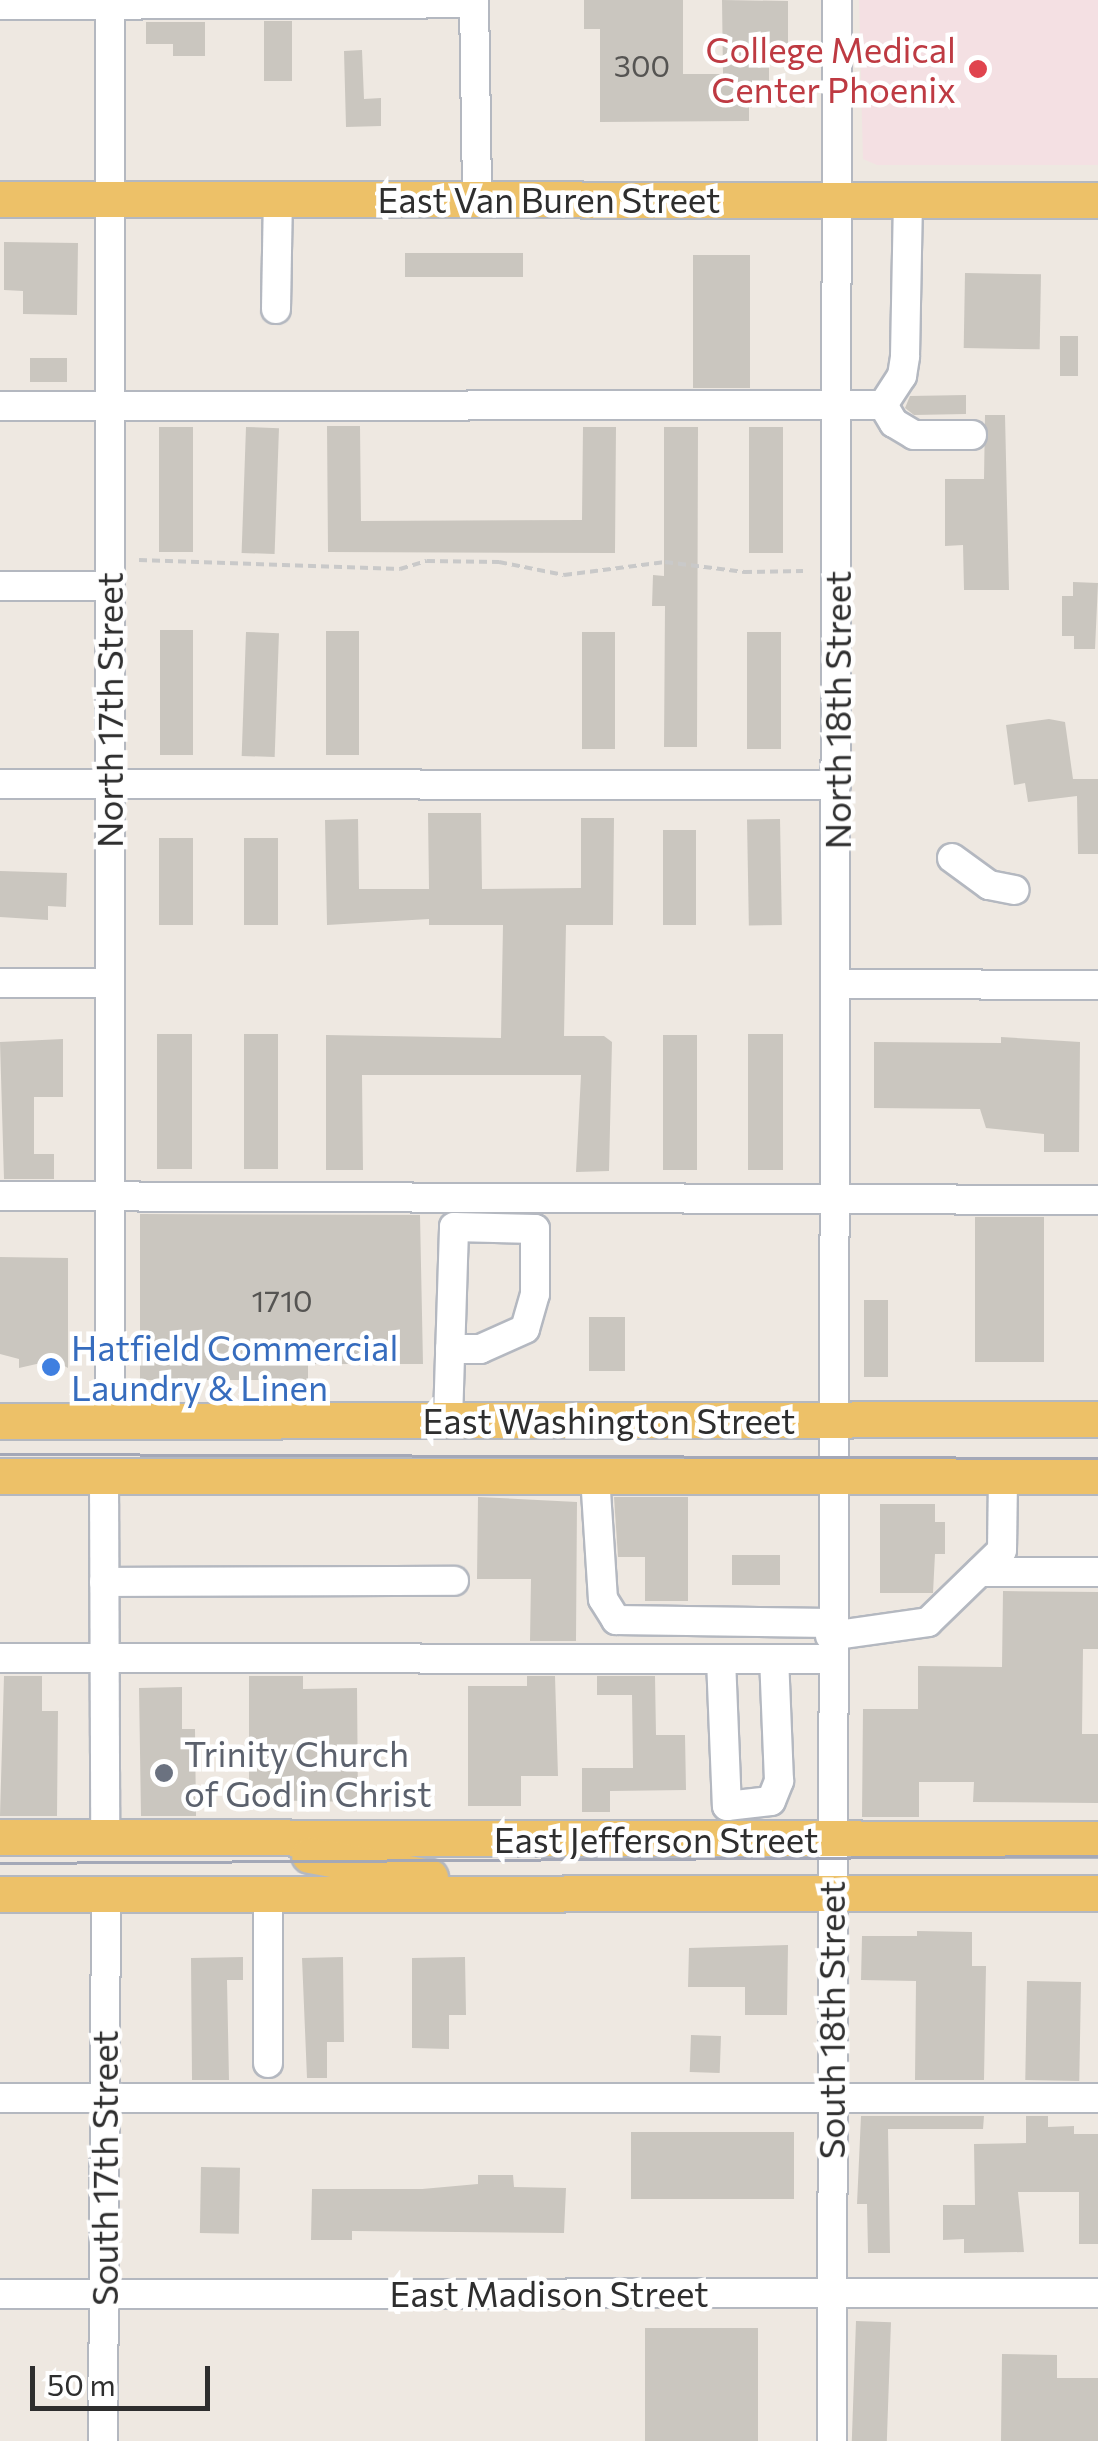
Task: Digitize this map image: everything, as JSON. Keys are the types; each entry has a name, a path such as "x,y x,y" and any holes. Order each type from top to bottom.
{"main road":[{"name":"East Van Buren Street","path":"0,199 1098,200"},
{"name":"East Washington Street","path":"0,1421 1098,1420"},
{"name":"East Washington Street","path":"0,1476 1098,1476"},
{"name":"East Jefferson Street","path":"0,1837 215,1840 740,1822 830,1838 1098,1839"},
{"name":"East Jefferson Street","path":"215,1840 516,1893"},
{"name":"East Jefferson Street","path":"0,1894 1098,1893"}],"street":[{"name":"North 18th Street","path":"830,1419 836,1202 837,0"},
{"name":"North 17th Street","path":"110,2 110,1420"},
{"path":"0,5 474,2 477,199"},
{"path":"276,308 278,199"},
{"path":"883,405 902,376 905,356 908,200"},
{"path":"0,406 883,405"},
{"path":"883,405 894,423 914,434 972,434"},
{"path":"0,586 110,586"},
{"path":"0,784 836,785"},
{"path":"952,858 989,886 1016,890"},
{"path":"0,983 108,983"},
{"path":"835,984 1098,985"},
{"path":"0,1196 1098,1200"},
{"path":"448,1420 450,1349 454,1228 535,1229 534,1294 525,1329 480,1349 450,1349"},
{"name":"South 18th Street","path":"830,1419 832,2441"},
{"path":"0,1658 774,1659 830,1640 928,1622 1002,1550 1003,1475"},
{"path":"104,1476 105,1837"},
{"path":"595,1476 603,1599 616,1620 830,1640"},
{"path":"980,1572 1098,1572"},
{"path":"104,1582 454,1580"},
{"path":"722,1659 726,1806 740,1822 771,1801 779,1781 774,1659"},
{"name":"South 17th Street","path":"103,2441 106,1894"},
{"path":"268,1894 268,2062"},
{"path":"0,2098 1098,2098"},
{"name":"East Madison Street","path":"0,2294 1098,2293"}],"path":[{"path":"140,560 400,569 427,561 499,562 564,575 665,562 744,572 803,571"}],"shaded area":[{"name":"College Medical Center Phoenix","path":"859,0 1098,0 1098,165 877,165 863,159"}],"building":[{"path":"584,0 683,0 683,74 723,74 722,0 788,1 788,54 769,55 769,101 749,101 749,121 600,122 600,29 584,29"},
{"path":"264,21 292,21 292,81 264,81"},
{"path":"146,22 205,22 205,56 173,56 173,44 146,44"},
{"path":"362,50 364,99 381,98 381,126 346,127 344,51"},
{"path":"4,242 78,243 77,315 23,314 23,291 4,290"},
{"path":"405,253 523,253 523,277 405,277"},
{"path":"693,255 750,255 750,388 693,388"},
{"path":"965,273 1041,274 1040,349 964,348"},
{"path":"1060,336 1078,336 1078,376 1060,376"},
{"path":"30,358 67,358 67,382 30,382"},
{"path":"966,395 966,414 914,415 905,408 910,396"},
{"path":"985,415 1005,415 1009,590 964,590 963,545 945,546 945,479 984,479"},
{"path":"327,426 360,426 361,521 582,520 583,427 616,427 615,553 328,552"},
{"path":"159,427 193,427 193,552 159,552"},
{"path":"246,427 279,428 275,554 242,553"},
{"path":"664,427 698,427 697,747 664,747 665,606 652,606 653,575 664,576"},
{"path":"749,427 783,427 783,553 749,553"},
{"path":"1073,582 1098,583 1095,649 1074,649 1074,636 1062,636 1062,596 1073,596"},
{"path":"160,630 193,630 193,755 160,755"},
{"path":"326,631 359,631 359,755 326,755"},
{"path":"246,632 279,633 275,757 242,756"},
{"path":"582,632 615,632 615,749 582,749"},
{"path":"747,632 781,632 781,749 747,749"},
{"path":"1049,719 1065,722 1073,779 1098,779 1098,854 1078,854 1077,796 1028,802 1025,783 1014,785 1006,725"},
{"path":"428,813 481,813 482,889 581,888 581,818 614,818 613,925 566,925 564,1036 604,1036 612,1042 609,1171 576,1172 581,1075 362,1075 363,1170 326,1170 326,1035 501,1038 503,925 429,925 429,919 327,925 325,820 358,819 359,889 429,889"},
{"path":"780,819 782,925 749,926 747,820"},
{"path":"663,830 696,830 696,925 663,925"},
{"path":"159,838 193,838 193,925 159,925"},
{"path":"244,838 278,838 278,925 244,925"},
{"path":"0,871 67,873 66,907 48,906 48,920 0,917"},
{"path":"157,1034 192,1034 192,1169 157,1169"},
{"path":"244,1034 278,1034 278,1169 244,1169"},
{"path":"748,1034 783,1034 783,1170 748,1170"},
{"path":"663,1035 697,1035 697,1170 663,1170"},
{"path":"1001,1037 1080,1042 1079,1152 1044,1152 1044,1134 986,1128 980,1109 874,1108 874,1042 1001,1043"},
{"path":"63,1039 63,1097 34,1097 34,1154 54,1154 54,1179 4,1179 0,1042"},
{"path":"140,1214 420,1215 423,1364 308,1364 308,1380 140,1380"},
{"path":"975,1217 1044,1217 1044,1362 975,1362"},
{"path":"0,1257 68,1258 68,1368 54,1360 19,1368 19,1359 0,1354"},
{"path":"864,1300 888,1300 888,1377 864,1377"},
{"path":"589,1317 625,1317 625,1371 589,1371"},
{"path":"478,1497 577,1502 576,1641 530,1641 531,1579 477,1579"},
{"path":"614,1497 688,1497 688,1601 645,1601 645,1557 618,1557"},
{"path":"880,1504 935,1504 935,1522 945,1522 945,1554 935,1554 933,1593 880,1593"},
{"path":"732,1555 780,1555 780,1585 732,1585"},
{"path":"1003,1591 1098,1592 1098,1649 1083,1649 1082,1734 1098,1734 1098,1803 973,1802 974,1782 919,1782 919,1817 862,1817 863,1709 918,1709 918,1666 1002,1667"},
{"path":"4,1676 42,1676 42,1711 58,1711 57,1816 0,1816"},
{"path":"249,1676 303,1676 303,1689 357,1688 358,1802 249,1800"},
{"path":"527,1676 555,1676 558,1776 521,1776 521,1806 468,1806 468,1686 527,1686"},
{"path":"597,1676 655,1676 656,1735 685,1735 686,1790 610,1791 610,1812 582,1812 582,1768 633,1768 632,1695 597,1695"},
{"path":"182,1687 182,1729 195,1729 196,1816 141,1816 139,1688"},
{"path":"917,1931 972,1932 972,1966 986,1966 984,2080 915,2080 916,1981 861,1980 862,1936 917,1936"},
{"path":"788,1945 787,2015 745,2015 745,1987 688,1987 689,1948"},
{"path":"243,1957 243,1980 227,1980 229,2080 192,2080 191,1958"},
{"path":"343,1957 344,2042 327,2042 327,2078 307,2078 302,1958"},
{"path":"465,1957 466,2015 449,2015 449,2049 412,2048 412,1958"},
{"path":"1027,1981 1081,1982 1079,2081 1025,2080"},
{"path":"691,2035 721,2036 720,2073 690,2072"},
{"path":"861,2116 984,2116 983,2129 888,2129 890,2253 868,2253 867,2204 857,2204"},
{"path":"1026,2116 1048,2116 1048,2127 1074,2126 1074,2134 1098,2134 1098,2244 1079,2244 1079,2192 1018,2192 1024,2252 964,2253 964,2239 943,2240 943,2205 975,2205 974,2144 1026,2143"},
{"path":"631,2132 794,2132 794,2199 631,2199"},
{"path":"201,2167 240,2168 239,2234 200,2233"},
{"path":"478,2175 513,2175 514,2187 566,2188 564,2233 352,2231 352,2240 311,2240 312,2189 422,2189 478,2184"},
{"path":"856,2321 891,2322 887,2441 852,2441"},
{"path":"645,2328 758,2328 758,2441 645,2441"},
{"path":"1002,2354 1057,2355 1057,2378 1098,2378 1098,2441 1001,2441"}],"tram line":[{"path":"0,1454 1098,1458"},
{"path":"0,1863 1098,1856"}],"place":[{"name":"College Medical Center Phoenix","path":"978,69"},
{"name":"Hatfield Commercial Laundry & Linen","path":"51,1367"},
{"name":"Trinity Church of God in Christ","path":"164,1773"}]}
